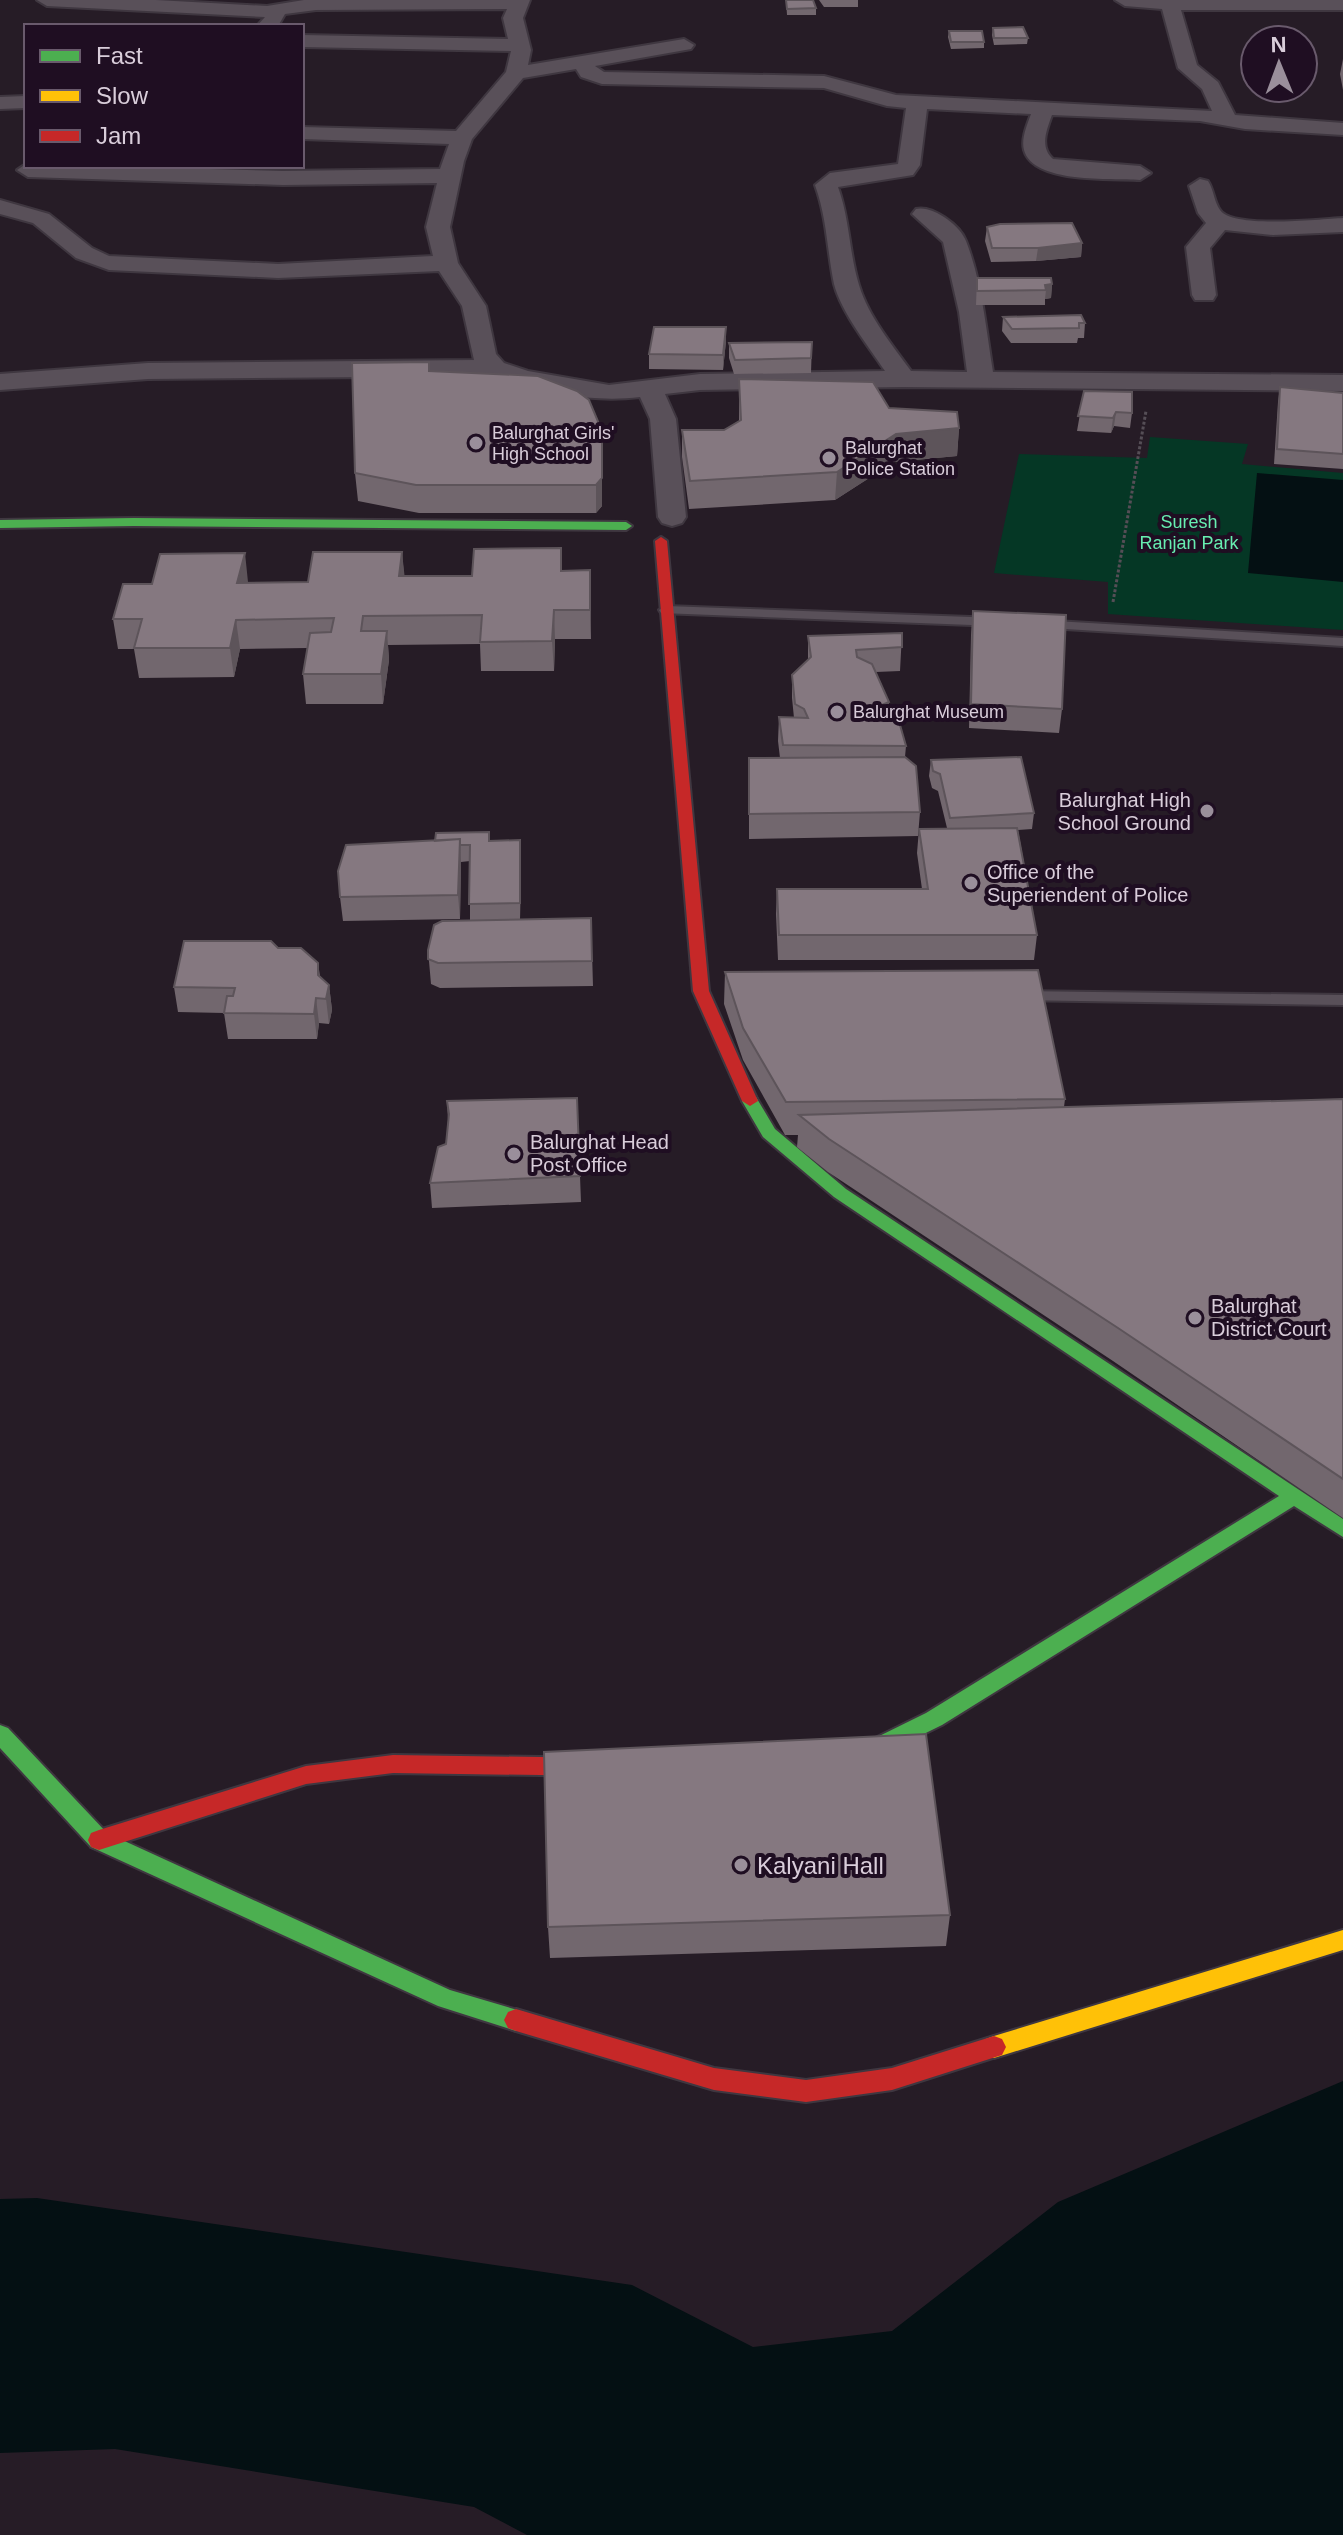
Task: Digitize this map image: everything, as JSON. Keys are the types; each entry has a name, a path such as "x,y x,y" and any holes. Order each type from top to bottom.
{"main road":[{"path":"0,524 657,523 709,992 741,1085 769,1133 840,1193 1343,1529"},
{"path":"828,1763 859,1756 934,1719 1294,1497"},
{"path":"0,1734 99,1840 446,1999 714,2079 806,2091 892,2079 1343,1940"},
{"path":"99,1840 306,1775 393,1764 628,1767"}],"street":[{"path":"47,0 268,18 316,4 519,2 513,18 519,45 516,73 462,138 438,227 446,263 474,306 484,356 495,368"},
{"path":"1125,0 1170,4 1342,3"},
{"path":"1170,4 1188,68 1211,86 1227,120"},
{"path":"304,41 519,45"},
{"path":"516,73 684,45"},
{"path":"584,63 588,73 602,78 838,83 875,98 917,103 1200,115 1343,129"},
{"path":"964,104 981,80"},
{"path":"0,103 24,102"},
{"path":"903,379 873,335 847,287 836,212 826,185 838,178 905,170 909,165 917,103"},
{"path":"1044,107 1035,148 1036,158 1043,165 1140,173"},
{"path":"304,133 462,138"},
{"path":"0,190 30,168 283,178 450,176"},
{"path":"1200,186 1211,216 1219,222 1256,226 1343,225"},
{"path":"0,207 31,214 51,225 83,256 109,263 264,271 446,263"},
{"path":"924,214 954,239 971,312 981,380"},
{"path":"1204,295 1198,247 1219,222"},
{"path":"0,382 148,371 495,368 523,378 640,400 663,419 657,523"},
{"path":"640,400 700,382 903,379 1343,383"}],"lane":[{"path":"666,610 1109,626 1343,642"},
{"path":"998,995 1343,1000"}],"path":[{"path":"1109,626 1151,381"}],"green space":[{"name":"Suresh Ranjan Park","path":"1150,437 1248,444 1242,464 1343,473 1343,630 1108,614 1108,582 994,573 1019,454 1147,458"}],"shaded area":[{"path":"1257,473 1343,480 1343,582 1248,573"},
{"path":"1343,2081 1343,2535 527,2535 474,2507 115,2449 0,2453 0,2199 37,2198 632,2285 753,2347 892,2331 1058,2202"}],"building":[{"path":"786,0 813,0 816,8 787,9"},
{"path":"1023,27 1028,38 994,38 993,28"},
{"path":"949,31 982,31 984,42 951,42"},
{"path":"1072,223 1082,243 1038,248 992,248 987,227 1000,224"},
{"path":"977,278 1051,278 1052,284 1045,285 1046,290 977,291"},
{"path":"1081,315 1085,323 1079,323 1079,328 1012,329 1003,317"},
{"path":"654,327 726,327 723,355 649,354"},
{"path":"812,342 811,358 735,360 729,343"},
{"name":"Balurghat Girls' High School","path":"429,362 429,371 538,376 577,391 589,400 602,431 602,478 596,485 416,485 355,473 352,363"},
{"path":"739,379 873,382 889,408 957,412 959,428 896,434 837,472 690,481 682,430 724,430 741,420"},
{"path":"1280,387 1343,393 1343,454 1277,449"},
{"path":"1084,391 1132,392 1132,413 1116,412 1113,418 1078,416"},
{"path":"561,548 561,571 590,570 590,610 554,610 552,641 480,642 482,615 363,616 361,631 387,631 381,674 303,674 310,633 331,632 334,618 236,620 230,648 134,648 142,619 113,619 123,584 152,584 160,554 245,553 237,583 308,582 313,552 402,552 399,576 472,576 474,549"},
{"path":"973,611 1066,615 1062,709 971,704"},
{"name":"Balurghat Museum","path":"902,633 902,647 856,650 857,657 872,664 889,702 875,708 881,716 898,718 906,746 783,745 779,717 808,718 804,709 795,704 792,675 811,657 808,636"},
{"path":"905,757 916,766 920,812 749,814 749,758"},
{"path":"1021,757 1034,813 950,818 940,774 933,771 931,760"},
{"name":"Office of the Superiendent of Police","path":"1017,828 1037,935 779,935 777,889 928,889 919,829"},
{"path":"489,832 489,841 520,840 520,903 469,904 470,845 460,845 460,839 435,841 436,833"},
{"path":"460,839 458,895 340,897 338,871 346,845"},
{"path":"591,918 592,961 438,963 428,959 434,925 442,921"},
{"path":"184,941 271,941 278,948 301,948 318,963 318,975 329,985 326,999 316,998 314,1014 224,1013 227,996 233,996 235,988 174,987"},
{"path":"1038,970 1065,1099 786,1102 743,1028 725,972"},
{"name":"Balurghat Head Post Office","path":"577,1098 580,1176 430,1183 438,1147 446,1144 447,1101"},
{"name":"Balurghat District Court","path":"1343,1099 1343,1479 829,1139 799,1115"},
{"name":"Kalyani Hall","path":"926,1734 950,1915 548,1927 544,1752"}],"traffic: fast":[{"path":"0,524 134,522 626,526"},
{"path":"750,1101 769,1133 840,1193 1343,1529"},
{"path":"845,1759 859,1756 934,1719 1294,1497"},
{"path":"0,1734 99,1840 446,1999 516,2020"}],"traffic: slow":[{"path":"994,2047 1343,1940"}],"traffic: jam":[{"path":"661,541 701,991 750,1101"},
{"path":"99,1840 306,1775 393,1764 606,1767"},
{"path":"516,2020 714,2079 806,2091 892,2079 994,2047"}],"place":[{"name":"Balurghat Girls' High School","path":"476,443"},
{"name":"Balurghat Police Station","path":"829,458"},
{"name":"Balurghat Museum","path":"837,712"},
{"name":"Balurghat High School Ground","path":"1207,811"},
{"name":"Office of the Superiendent of Police","path":"971,883"},
{"name":"Balurghat Head Post Office","path":"514,1154"},
{"name":"Balurghat District Court","path":"1195,1318"},
{"name":"Kalyani Hall","path":"741,1865"}]}
